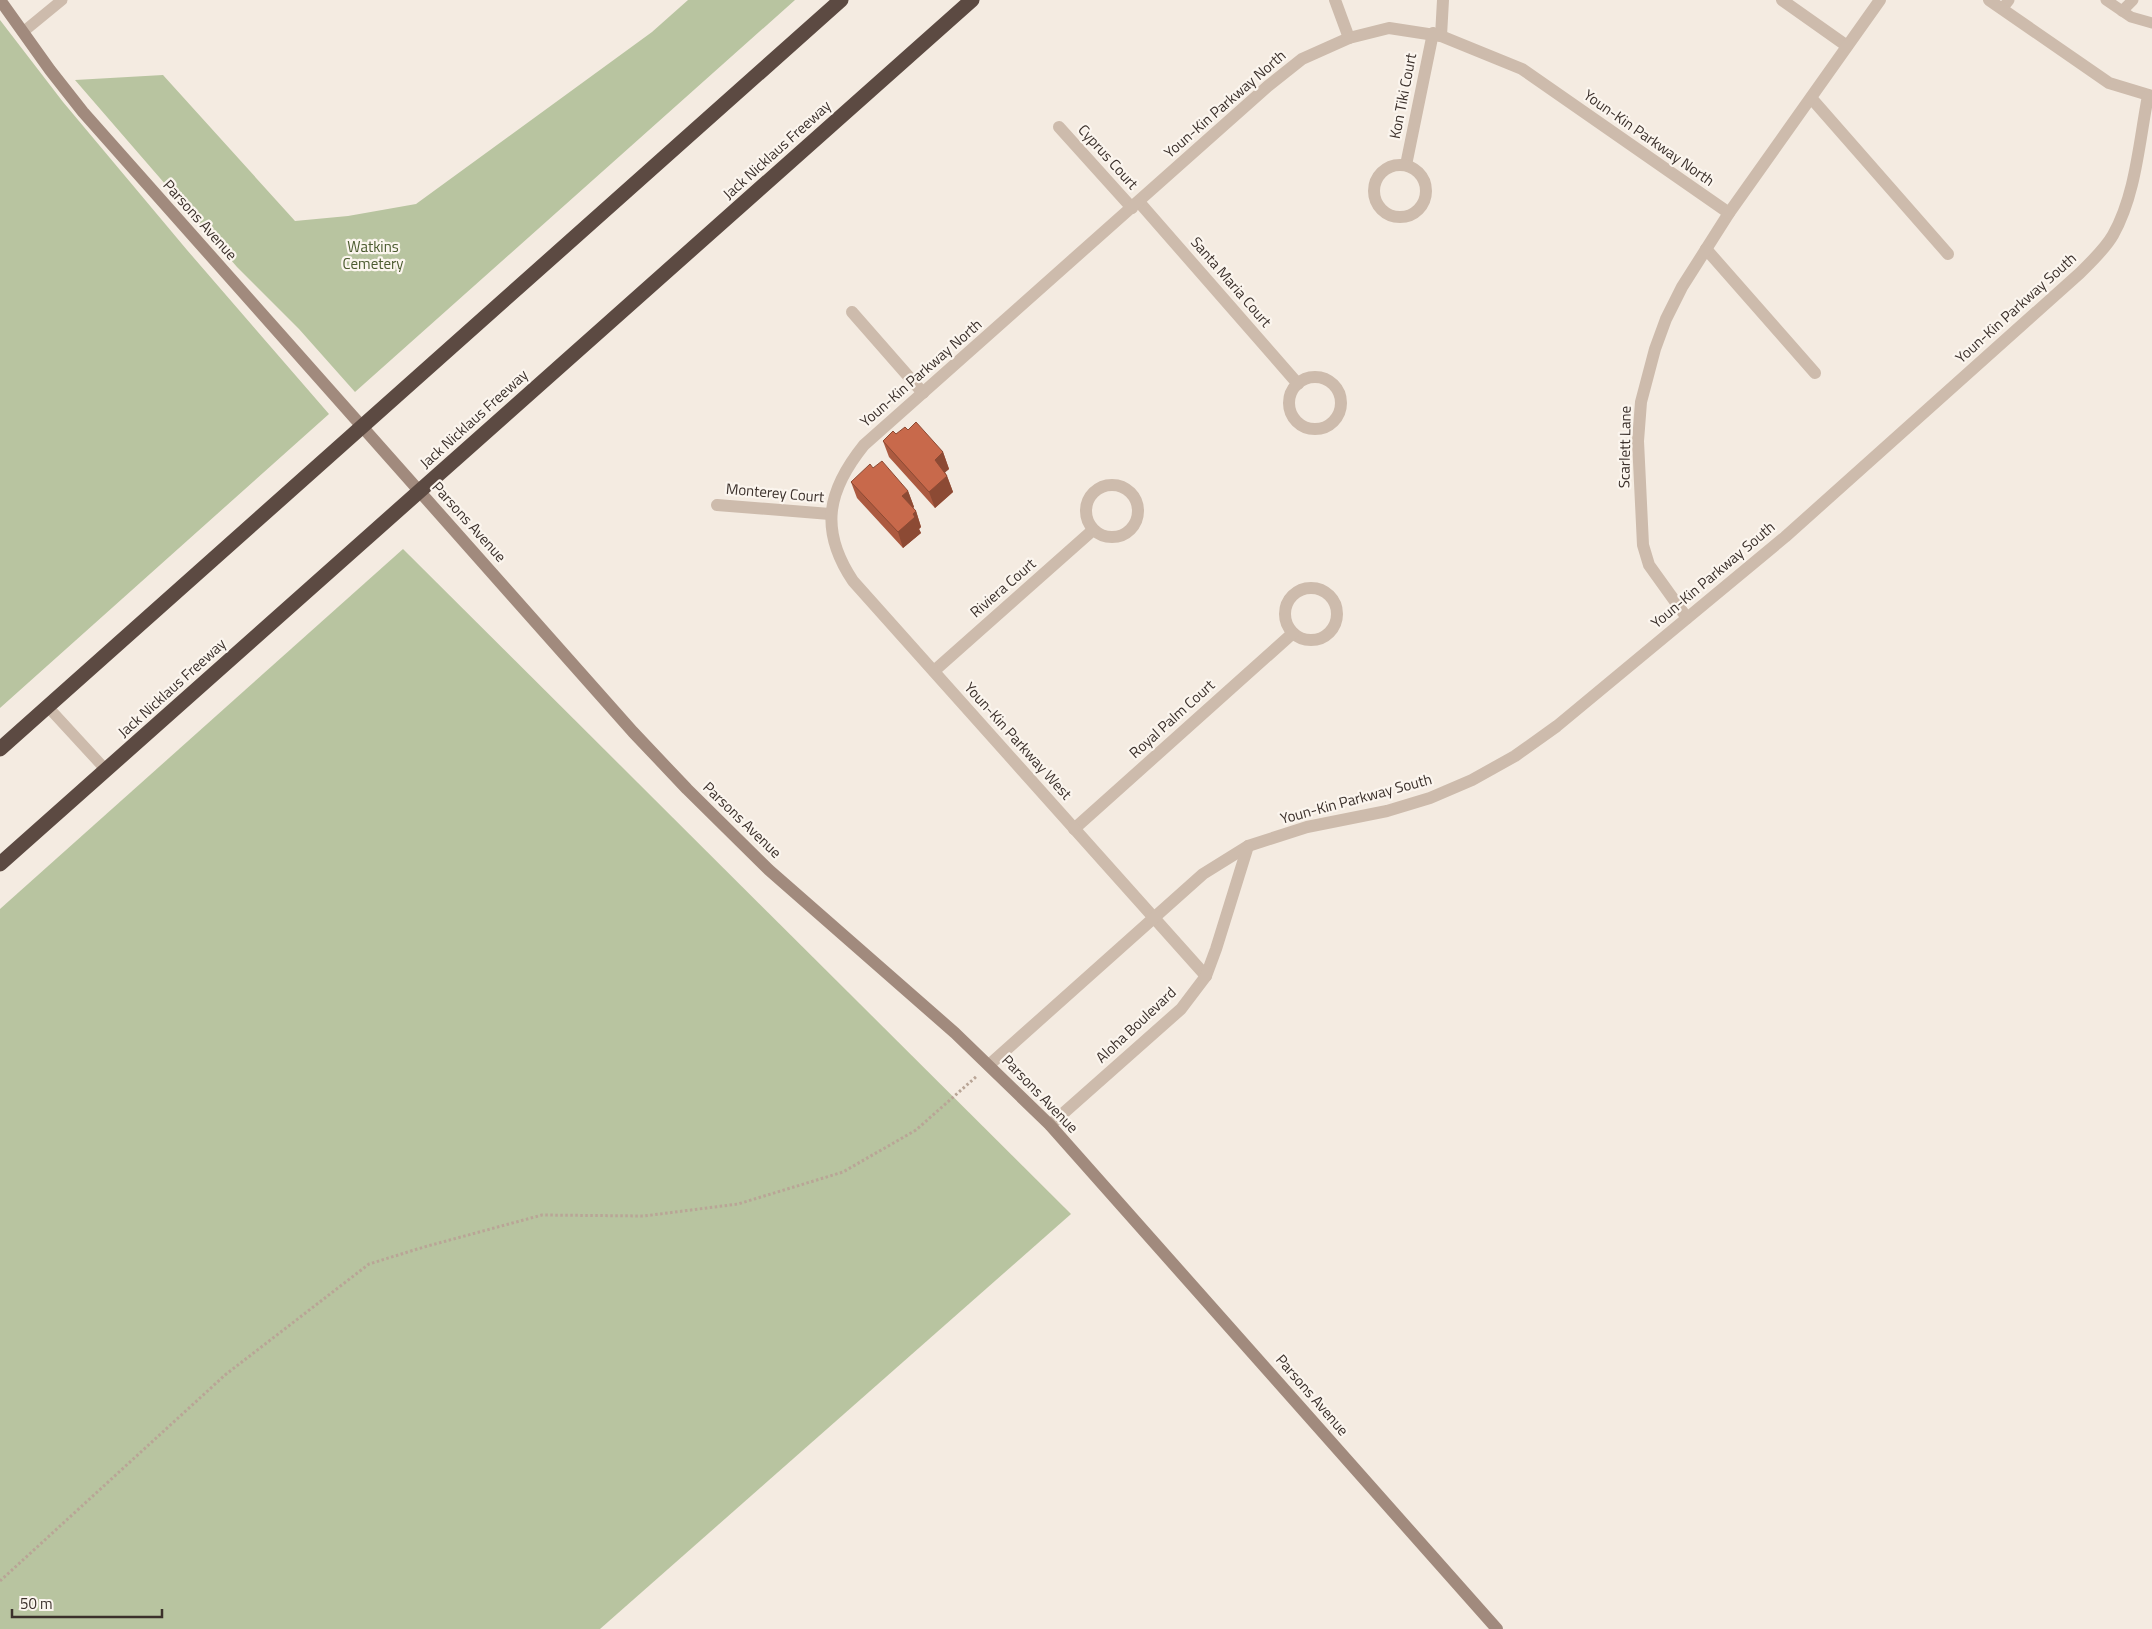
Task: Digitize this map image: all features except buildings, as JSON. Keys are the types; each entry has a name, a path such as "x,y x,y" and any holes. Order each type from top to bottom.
{"highway":[{"path":"0,749 840,0"},
{"name":"Jack Nicklaus Freeway","path":"0,864 972,0"}],"street":[{"name":"Parsons Avenue","path":"0,0 83,112 633,732 769,870 989,1065 1050,1125 1497,1629"},
{"path":"1335,0 1349,38"},
{"name":"Kon Tiki Court","path":"1406,165 1437,35 1443,0"},
{"path":"1782,0 1848,46"},
{"name":"Scarlett Lane","path":"1686,618 1648,565 1643,545 1638,442 1641,402 1655,349 1666,319 1682,286 1729,213 1812,99 1880,0"},
{"path":"1989,0 2006,5 2109,83 2150,96"},
{"name":"Youn-Kin Parkway North","path":"830,514 834,496 842,476 864,445 1254,99 1302,59 1349,38 1389,28 1437,35 1522,69 1729,213"},
{"name":"Youn-Kin Parkway South","path":"1153,917 1203,874 1248,846 1307,827 1404,806 1430,798 1472,780 1515,756 1556,726 1826,501 2080,273 2097,255 2112,236 2130,189 2150,96"},
{"path":"1812,99 1948,254"},
{"name":"Cyprus Court","path":"1059,127 1136,205"},
{"path":"1396,165 1406,165 1415,169 1422,176 1426,184 1426,194 1423,203 1417,210 1409,215 1399,217 1382,209 1376,201 1374,192 1380,174 1396,165"},
{"name":"Santa Maria Court","path":"1136,205 1298,384"},
{"path":"1706,249 1815,374"},
{"path":"852,312 924,393"},
{"path":"1316,377 1325,379 1333,384 1339,392 1341,401 1340,411 1336,419 1329,426 1320,429 1310,429 1294,419 1290,410 1289,400 1292,391 1298,384 1306,379 1316,377"},
{"path":"1108,485 1126,489 1133,496 1137,505 1138,514 1135,524 1120,536 1101,535 1094,530 1088,522 1087,503 1092,494 1099,488 1108,485"},
{"name":"Monterey Court","path":"716,505 830,514"},
{"name":"Youn-Kin Parkway West","path":"830,514 836,549 843,566 854,581 1206,976"},
{"name":"Riviera Court","path":"934,671 1094,530"},
{"path":"1307,588 1317,588 1326,592 1336,608 1337,618 1334,627 1320,639 1300,638 1293,633 1287,625 1285,616 1286,606 1291,598 1307,588"},
{"name":"Royal Palm Court","path":"1074,829 1293,633"},
{"name":"Aloha Boulevard","path":"1050,1125 1181,1009 1206,976 1248,846"},
{"path":"989,1065 1153,917"}],"lane":[{"path":"23,32 62,0"},
{"path":"2106,0 2131,17 2152,23"},
{"path":"2122,11 2134,0"},
{"path":"48,707 106,770"}],"path":[{"path":"0,1581 225,1374 369,1264 542,1215 644,1216 738,1204 843,1172 916,1130 989,1065"}],"green space":[{"name":"Watkins Cemetery","path":"688,0 795,0 355,392 299,329 237,267 75,80 163,75 295,221 348,216 416,204 652,32"},
{"path":"0,20 63,102 187,250 329,414 0,708"},
{"path":"403,549 1071,1214 600,1629 0,1629 0,909"}]}
